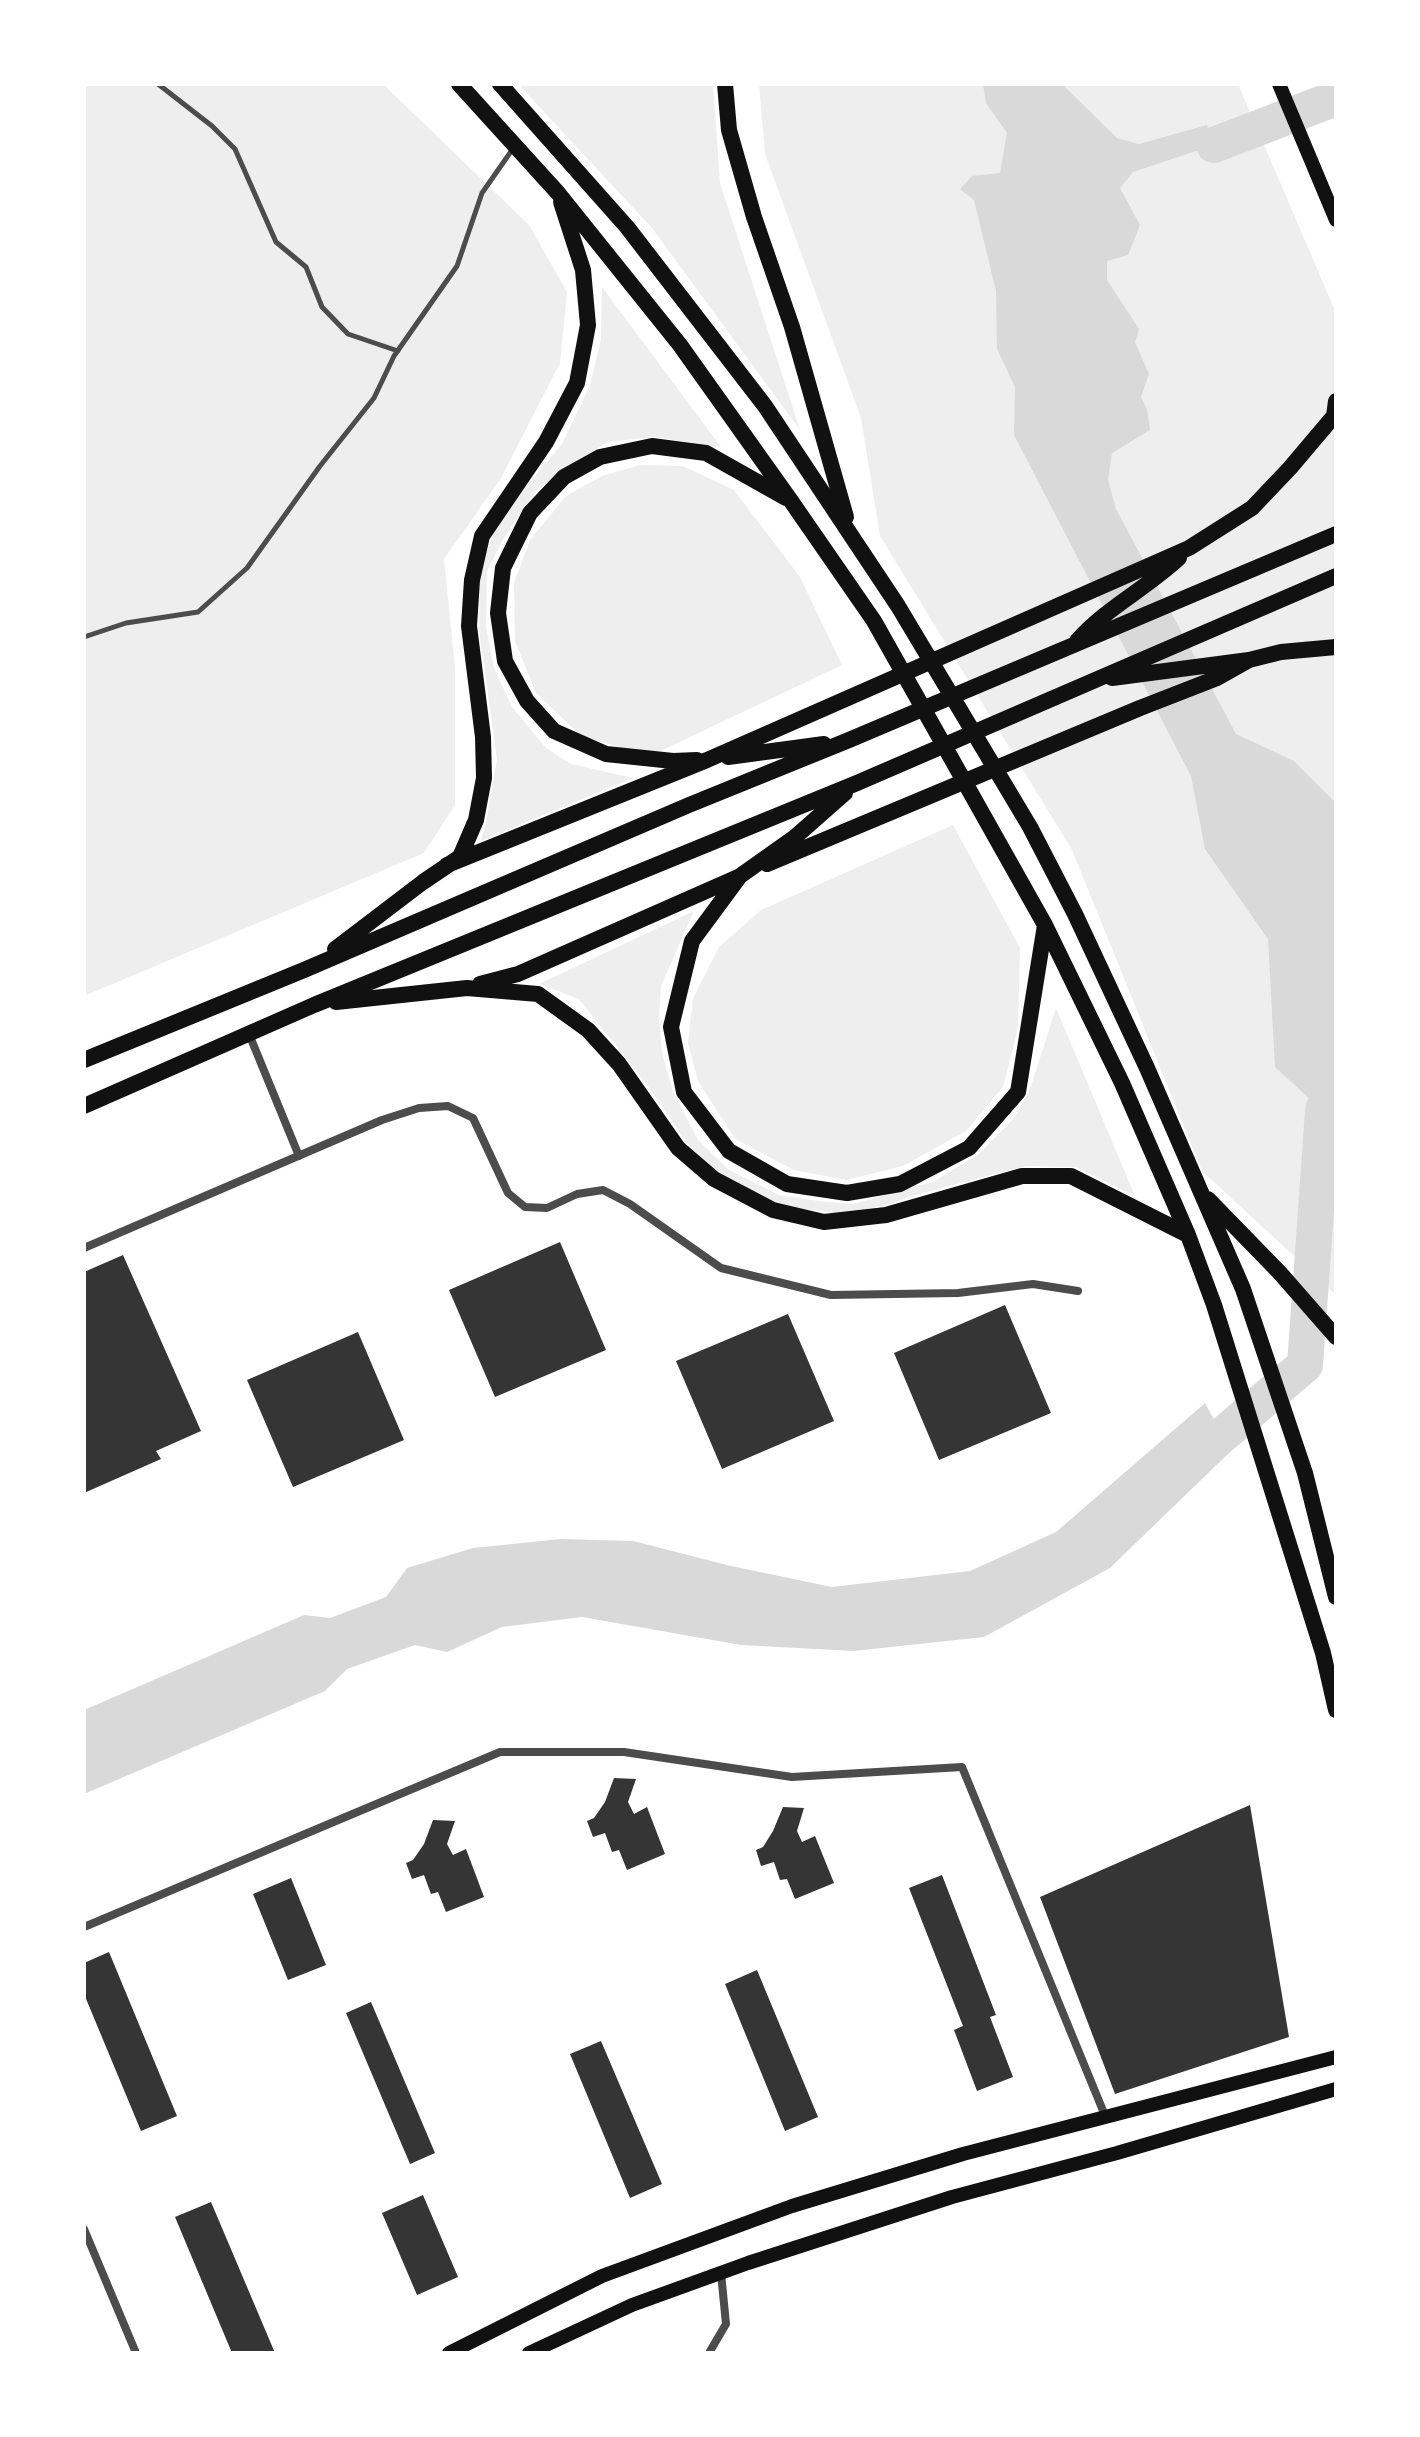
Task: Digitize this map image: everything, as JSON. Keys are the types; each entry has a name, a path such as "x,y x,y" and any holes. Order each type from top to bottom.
{"main road":[{"path":"459,84 558,193 680,345 791,501 874,621 1045,925 1122,1083 1188,1235 1214,1305 1323,1653 1336,1710"},
{"path":"500,84 627,227 765,406 898,606 1030,827 1075,914 1147,1068 1243,1289 1305,1473 1336,1597"},
{"path":"725,84 729,130 754,217 792,327 850,531"},
{"path":"1280,88 1336,220"},
{"path":"304,970 460,857 476,820 484,778 483,737 469,626 472,580 482,536 546,442 577,383 588,325 583,270 558,193"},
{"path":"84,1060 1073,646 1158,570 1252,508 1334,416 1336,401"},
{"path":"791,501 706,453 652,446 600,457 564,477 530,513 503,568 498,613 505,661 527,701 554,731 606,754 673,761 707,760 849,740"},
{"path":"1092,631 1225,581 1336,534"},
{"path":"447,865 707,760 1080,594 1158,570"},
{"path":"84,1106 314,1005 857,783 1089,683 1125,671 1194,636 1336,576"},
{"path":"314,1005 467,988 518,974 740,876 1140,708 1213,672 1281,652 1336,647"},
{"path":"1125,671 1213,672"},
{"path":"857,783 795,837 740,876 692,941 671,1027 684,1092 729,1151 787,1184 847,1193 900,1184 969,1148 1018,1092 1045,925"},
{"path":"467,988 538,994 588,1030 619,1064 678,1148 714,1179 773,1210 824,1222 886,1215 1022,1176 1071,1176 1188,1235"},
{"path":"1198,1189 1280,1273 1336,1337"},
{"path":"449,2353 602,2276 792,2206 963,2154 1336,2057"},
{"path":"529,2353 632,2305 952,2197 1336,2089"}],"street":[{"path":"249,1034 299,1156"},
{"path":"84,1248 406,1112 448,1106 473,1118 508,1193 525,1207 547,1208 577,1194 603,1190 630,1204 721,1268 831,1295 958,1293 1033,1284 1078,1291"},
{"path":"84,1927 500,1752 624,1752 792,1777 962,1767 1106,2118"},
{"path":"84,2229 136,2353"},
{"path":"709,2353 726,2324 721,2273"}],"lane":[{"path":"158,84 212,126 235,149 276,242 306,267 322,307 348,334 398,351"},
{"path":"84,637 126,623 198,612 247,568 320,466 374,398 398,351 457,266 482,193 515,146"}],"shaded area":[{"path":"84,84 383,84 529,225 567,292 560,363 501,478 444,559 455,668 455,805 424,853 84,996"},
{"path":"518,84 713,84 720,183 800,430 652,228"},
{"path":"759,84 1238,84 1336,313 1336,1295 1202,1171 1072,850 880,536 861,418 765,154"},
{"path":"983,84 1062,84 1117,138 1139,144 1207,125 1214,145 1133,172 1120,188 1140,225 1128,255 1107,261 1107,280 1139,329 1135,342 1149,374 1141,397 1147,409 1150,430 1112,453 1108,480 1116,509 1236,734 1294,761 1336,803 1336,1066 1330,1086 1336,1072 1336,1100 1330,1088 1323,1111 1275,1067 1268,939 1205,849 1191,776 1014,435 1015,387 997,349 996,291 974,200 960,189 972,176 1000,173 1007,133 986,103"},
{"path":"602,287 721,447 654,437 608,442 564,468 534,493 502,541 487,572 486,627 494,668 512,707 546,748 571,764 633,778 481,841 497,759 479,630 480,571 493,534 526,486 562,444 590,385 601,339"},
{"path":"640,465 683,466 734,490 800,577 842,665 650,756 581,736 536,693 515,641 514,583 530,540 566,496 602,476"},
{"path":"953,825 1020,948 1018,1028 1003,1087 966,1131 903,1166 846,1180 794,1170 735,1139 698,1081 688,1043 693,998 719,947 761,910"},
{"path":"694,911 661,986 659,1017 662,1053 673,1091 698,1140 729,1170 779,1195 853,1204 933,1182 979,1154 1014,1118 1031,1086 1056,1008 1135,1196 1076,1167 1026,1166 887,1205 842,1214 776,1205 717,1173 687,1143 647,1085 579,999 539,984"},
{"path":"1205,1403 1231,1451 1110,1568 984,1637 854,1651 741,1645 582,1617 502,1627 447,1652 415,1645 347,1669 325,1691 84,1794 84,1710 304,1615 330,1618 386,1597 407,1568 473,1548 561,1539 633,1541 832,1587 970,1571 1056,1532"}],"building":[{"path":"560,1242 606,1350 495,1397 449,1290"},
{"path":"123,1255 201,1431 156,1451 161,1459 84,1493 84,1272"},
{"path":"1005,1305 1051,1413 939,1460 894,1353"},
{"path":"788,1314 834,1421 722,1469 676,1361"},
{"path":"358,1332 404,1440 293,1487 247,1380"},
{"path":"614,1778 636,1779 628,1802 634,1814 647,1807 665,1854 627,1870 619,1850 612,1852 605,1833 593,1837 587,1821 594,1818 605,1802"},
{"path":"1250,1805 1289,2037 1115,2094 1040,1897"},
{"path":"783,1807 804,1808 797,1831 802,1842 815,1836 834,1883 795,1899 787,1879 780,1880 774,1862 761,1866 756,1850 763,1847"},
{"path":"433,1820 455,1821 447,1844 453,1855 466,1849 484,1897 446,1912 438,1892 431,1894 424,1875 412,1879 406,1863 413,1860 424,1844"},
{"path":"942,1875 996,2015 990,2017 1013,2077 977,2091 954,2030 963,2026 909,1888"},
{"path":"291,1878 326,1965 288,1980 253,1894"},
{"path":"109,1952 177,2116 141,2131 84,1994 84,1963"},
{"path":"757,1970 818,2117 785,2131 725,1984"},
{"path":"371,2002 435,2153 410,2164 346,2013"},
{"path":"601,2041 662,2184 630,2198 570,2054"},
{"path":"423,2195 458,2277 417,2295 382,2213"},
{"path":"211,2202 275,2353 232,2353 175,2217"}],"waterway":[{"path":"1214,145 1336,98"},
{"path":"1187,1465 1305,1365 1323,1111 1336,1072"}]}
